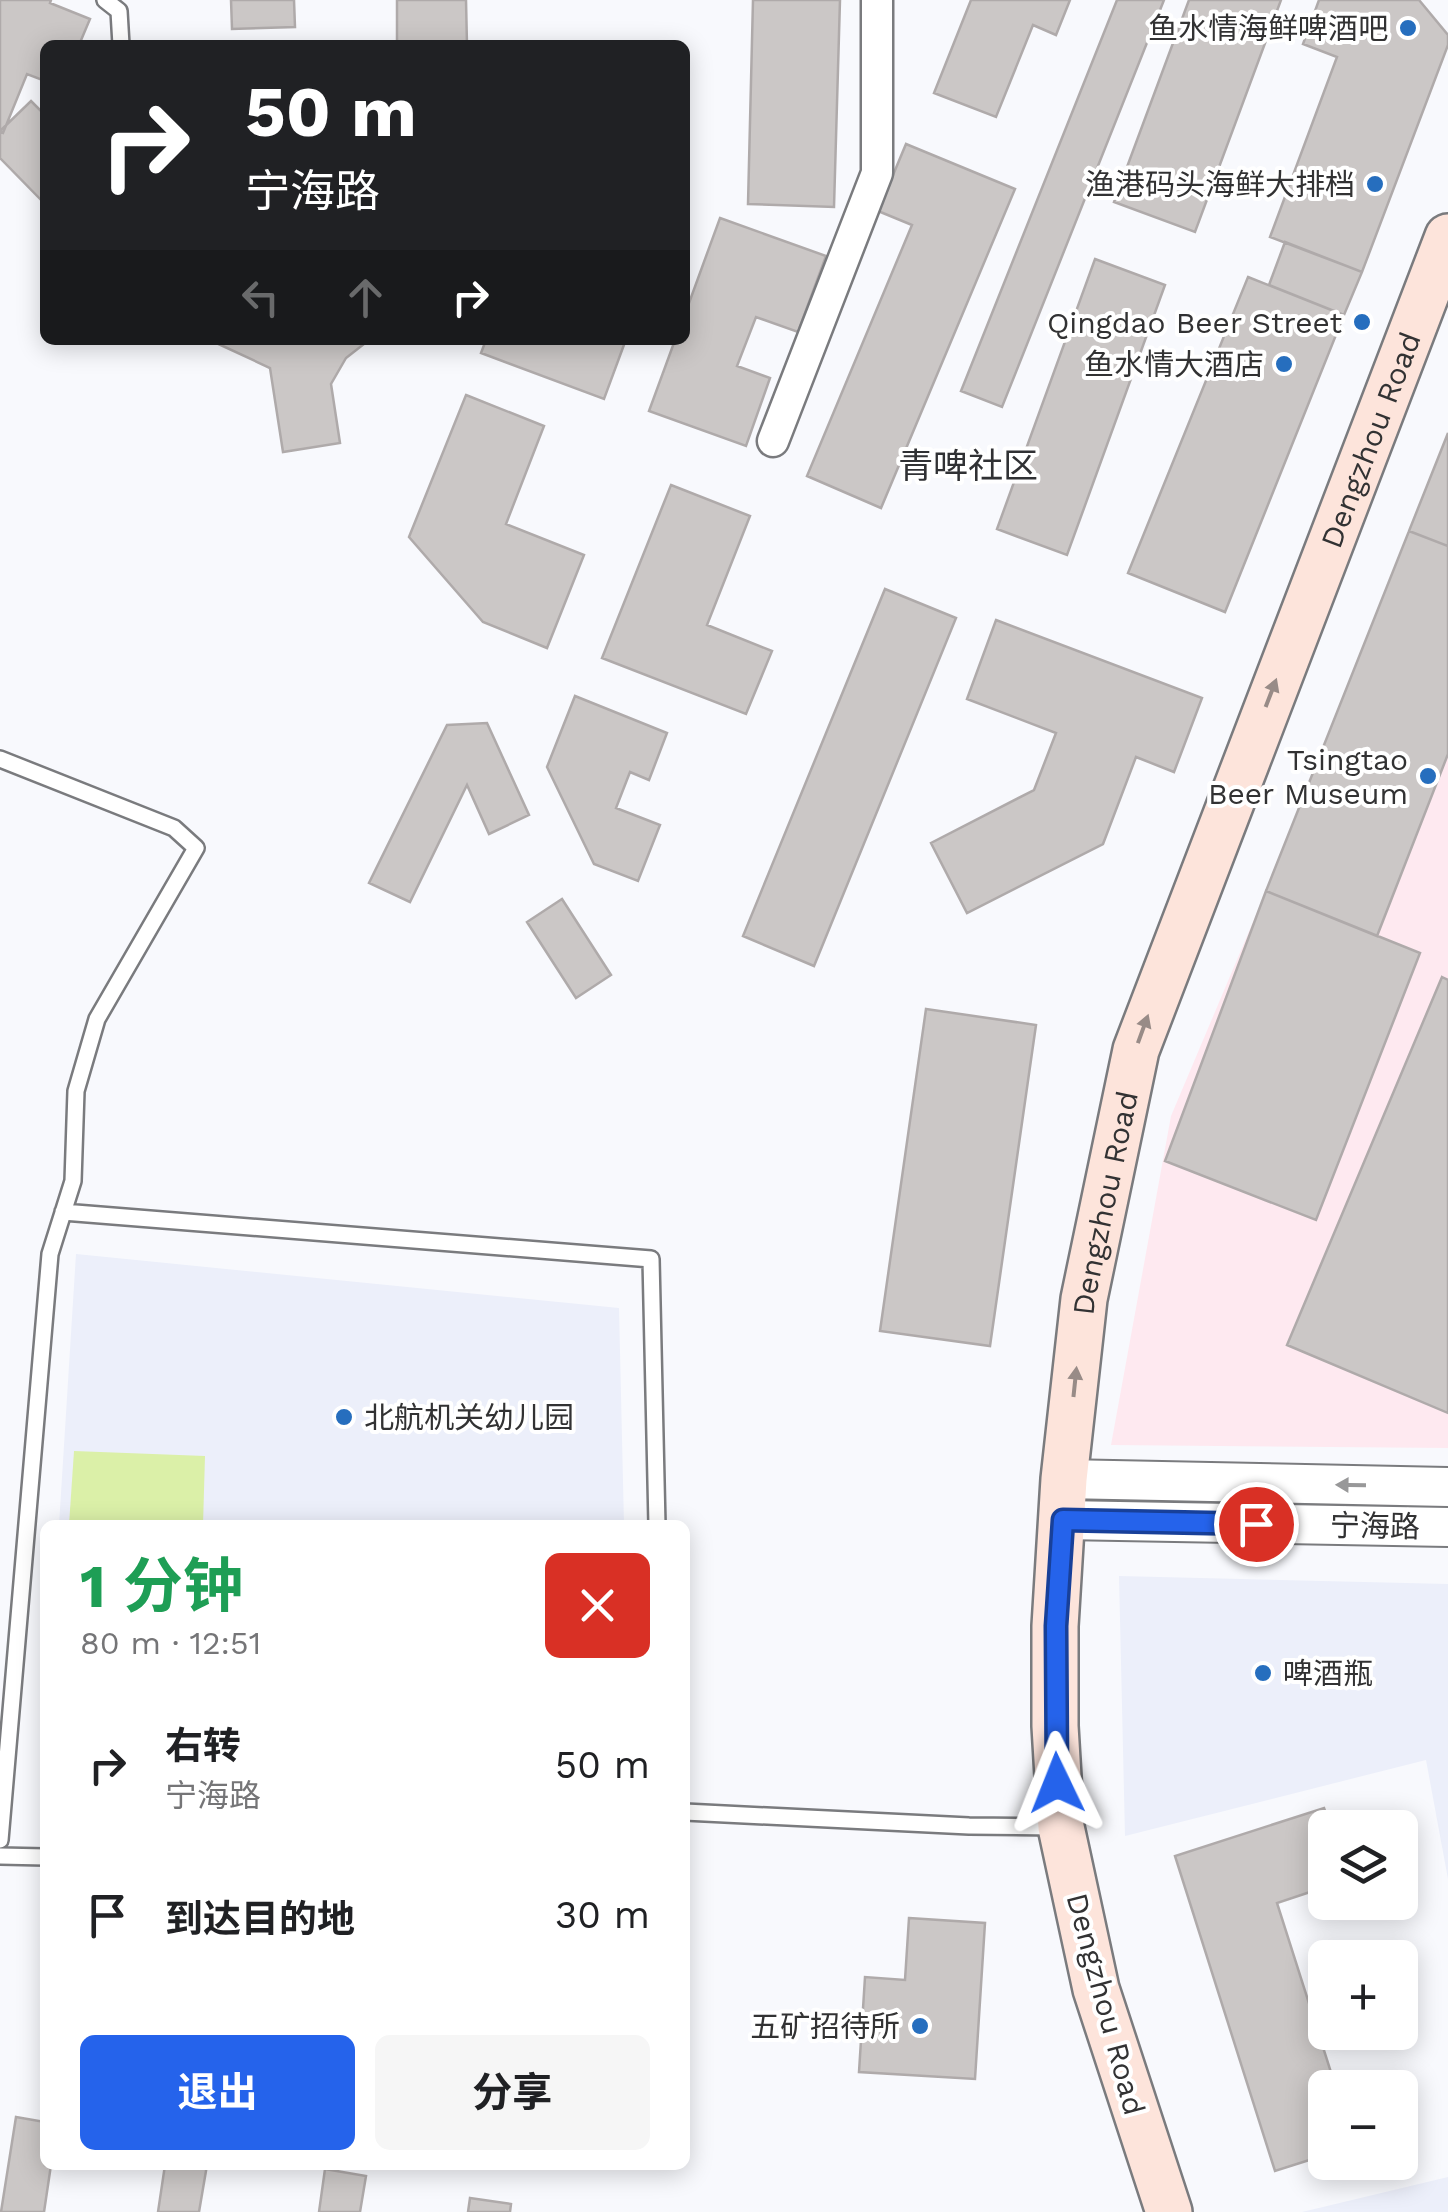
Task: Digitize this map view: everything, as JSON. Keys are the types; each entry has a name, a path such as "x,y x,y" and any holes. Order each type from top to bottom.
{"main road":[{"name":"Dengzhou Road","path":"1169,2212 1096,1989 1061,1827 1055,1642 1084,1299 1136,1050 1448,237"}],"street":[{"path":"773,440 877,173 877,0"},
{"name":"宁海路","path":"1064,1500 1448,1487"},
{"name":"宁海路","path":"1064,1500 1448,1527"}],"lane":[{"path":"105,0 119,11 120,40"},
{"path":"0,759 174,828 196,848 98,1019 76,1092 74,1181 50,1254 0,1840"},
{"path":"63,1212 651,1260 657,1520"},
{"path":"690,1812 1061,1827"},
{"path":"0,1856 40,1856"}],"shaded area":[{"path":"1448,433 1448,1448 1111,1445 1171,1116 1266,891"},
{"name":"北航机关幼儿园","path":"76,1254 619,1308 624,1520 59,1520"},
{"path":"1119,1576 1448,1584 1448,1879 1426,1760 1125,1836"},
{"path":"1448,2177 1448,2212 1302,2212"}],"green space":[{"path":"74,1451 205,1456 203,1520 69,1520"}],"building":[{"path":"0,0 51,0 50,3 90,19 81,40 40,40 40,79 27,74 3,133"},
{"path":"231,0 294,0 295,27 232,29"},
{"path":"397,0 466,0 467,40 397,40"},
{"path":"753,0 840,0 834,207 748,204"},
{"path":"971,0 1070,0 1056,35 1033,25 996,117 934,93"},
{"path":"1117,0 1164,0 1002,407 961,391"},
{"path":"1189,0 1281,0 1195,232 1114,202"},
{"path":"1319,0 1419,0 1448,35 1448,45 1362,272 1270,237 1337,57 1303,44"},
{"path":"31,101 40,110 40,199 0,158 0,131"},
{"path":"906,144 1015,189 881,508 807,476 912,225 878,211"},
{"path":"720,218 826,256 798,332 756,317 737,366 770,378 746,446 649,411 673,345 690,345 690,300"},
{"path":"1285,242 1362,272 1344,315 1269,285"},
{"path":"1095,259 1165,285 1067,555 997,529"},
{"path":"1248,277 1344,315 1225,612 1128,573"},
{"path":"221,345 363,345 346,358 331,384 340,443 283,452 270,368"},
{"path":"484,345 624,345 604,399 481,353"},
{"path":"466,395 544,426 506,524 584,555 547,648 483,622 409,537"},
{"path":"1448,433 1448,546 1409,531"},
{"path":"671,485 750,516 707,625 772,651 746,714 602,658"},
{"path":"1409,531 1448,546 1448,754 1377,936 1266,891"},
{"path":"885,589 956,618 814,966 743,936"},
{"path":"996,620 1202,698 1174,772 1136,757 1103,844 967,913 931,843 1034,790 1056,733 967,699"},
{"path":"575,696 667,733 649,780 630,772 616,808 660,825 638,881 594,864 547,767"},
{"path":"487,723 529,815 489,834 467,785 410,902 369,883 447,725"},
{"path":"1266,891 1420,953 1316,1220 1165,1161"},
{"path":"562,899 611,975 576,998 527,922"},
{"path":"1442,977 1448,980 1448,1413 1287,1345"},
{"path":"926,1009 1036,1025 990,1346 880,1331"},
{"path":"1308,1813 1308,1893 1277,1903 1308,2000 1308,2050 1324,2050 1330,2070 1308,2070 1308,2160 1275,2171 1175,1856"},
{"name":"五矿招待所","path":"909,1918 985,1923 975,2079 859,2072 865,1977 905,1980"},
{"path":"16,2117 40,2121 40,2170 50,2170 44,2212 1,2212"},
{"path":"164,2170 206,2170 199,2212 158,2212"},
{"path":"325,2170 366,2176 360,2212 319,2212"},
{"path":"470,2198 511,2204 510,2212 468,2212"}],"place":[{"name":"鱼水情海鲜啤酒吧","path":"1408,28"},
{"name":"渔港码头海鲜大排档","path":"1375,184"},
{"name":"Qingdao Beer Street","path":"1362,322"},
{"name":"鱼水情大酒店","path":"1284,364"},
{"name":"Tsingtao Beer Museum","path":"1428,776"},
{"name":"北航机关幼儿园","path":"344,1417"},
{"name":"啤酒瓶","path":"1263,1673"},
{"name":"五矿招待所","path":"920,2026"}],"district":[{"name":"青啤社区","path":"968,466"}],"route":[{"path":"1057,1783 1056,1626 1063,1520 1256,1524"}]}
